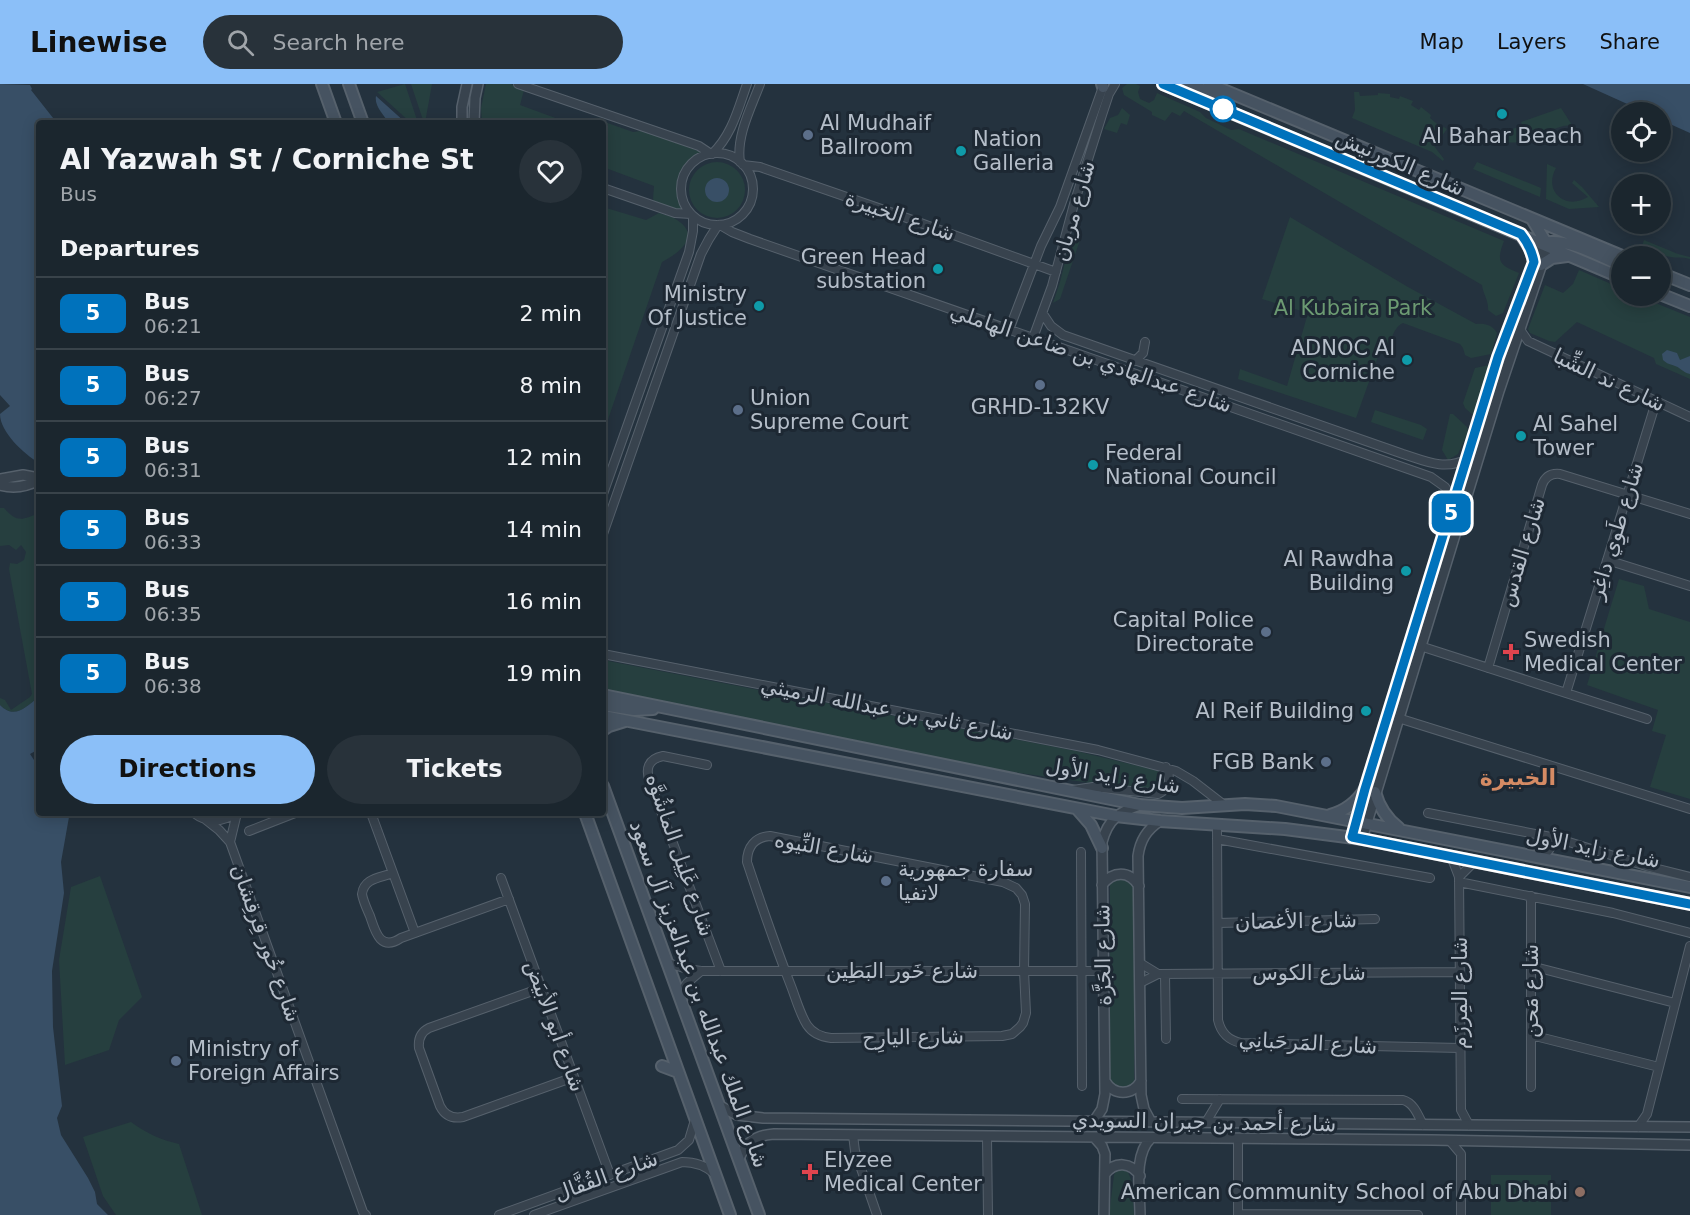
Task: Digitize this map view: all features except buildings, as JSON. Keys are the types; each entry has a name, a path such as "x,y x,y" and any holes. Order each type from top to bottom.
{"main road":[{"path":"322,84 335,120"},
{"path":"349,84 362,120"},
{"name":"شارع الكورنيش","path":"1163,84 1611,273"},
{"path":"1190,84 1212,93 1231,93"},
{"name":"شارع الكورنيش","path":"1209,84 1611,251"},
{"path":"1530,218 1531,228 1528,232 1521,234 1538,263 1552,258 1570,256"},
{"path":"1530,218 1545,244 1556,242 1569,244 1611,261"},
{"path":"1671,277 1690,285"},
{"path":"1671,298 1690,306"},
{"name":"شارع زايد الأول","path":"606,694 662,708 1140,805 1182,808 1245,804 1276,806 1690,886"},
{"path":"606,705 640,710 662,708"},
{"name":"شارع زايد الأول","path":"606,716 1116,816 1285,829 1357,838 1689,904"},
{"path":"606,728 628,720"},
{"path":"1323,815 1334,814 1348,807 1370,791 1386,816 1405,831"},
{"name":"شارع الملك عبدالله بن عبدالعزيز آل سعود","path":"606,799 759,1215"},
{"path":"1077,809 1091,825 1102,848"},
{"path":"586,816 730,1215"},
{"path":"662,1066 678,1072"}],"street":[{"path":"462,120 467,84"},
{"path":"474,120 478,84"},
{"path":"518,84 699,146 712,154 724,154 742,164 752,182 751,202 739,218 719,225 705,223 692,215 682,197 683,177 694,162 712,154 723,143 747,84"},
{"path":"742,164 740,149 742,136 760,84"},
{"name":"شارع مربان","path":"1033,338 1043,314 1074,204 1109,94 1115,84"},
{"name":"شارع مربان","path":"1009,330 1059,207 1103,85"},
{"name":"شارع الخبيرة","path":"742,164 760,167 1056,272"},
{"path":"606,189 675,213 692,215"},
{"path":"606,486 689,252 693,231 692,215"},
{"path":"606,525 701,254 708,239 719,225"},
{"name":"شارع عبدالهادي بن ضاعن الهاملي","path":"719,225 738,235 1399,466 1436,480 1449,491 1454,500"},
{"path":"1357,838 1454,500 1498,357 1545,244"},
{"path":"1370,791 1398,718 1538,263"},
{"name":"شارع عبدالهادي بن ضاعن الهاملي","path":"1043,314 1051,327 1063,335 1403,454 1439,465 1454,465 1468,457"},
{"name":"شارع ند الشِّبا","path":"1519,328 1528,341 1690,417"},
{"name":"شارع ند الشِّبا","path":"1513,346 1528,341"},
{"path":"1136,360 1143,352 1145,342"},
{"name":"شارع طَوِي داغِر","path":"1566,693 1656,402"},
{"path":"1399,466 1403,454"},
{"path":"1468,457 1479,458"},
{"name":"شارع القدس","path":"1488,668 1546,478 1560,474 1690,514"},
{"path":"0,482 36,479"},
{"path":"1607,560 1690,586"},
{"path":"1420,646 1647,719"},
{"name":"شارع ثاني بن عبدالله الرميثي","path":"606,654 1098,750 1166,767 1187,776 1224,805"},
{"path":"1398,718 1690,809"},
{"name":"شارع غَلِيل الماشُوَّه","path":"707,765 663,756 651,761 647,772 721,971"},
{"path":"1072,791 1093,787 1158,794 1164,791 1170,782 1166,767"},
{"path":"1116,816 1140,805"},
{"path":"1428,813 1556,838 1690,877"},
{"name":"شارع خُور قِرقِشان","path":"200,816 219,830 230,842 364,1214"},
{"path":"205,819 218,821 232,816"},
{"name":"شارع خُور قِرقِشان","path":"230,842 235,816"},
{"path":"249,831 288,816"},
{"path":"372,816 415,933"},
{"name":"شارع الجَزَّة","path":"1094,1121 1104,1104 1105,1082 1102,848 1106,830 1116,816"},
{"name":"شارع الجَزَّة","path":"1151,1122 1142,1105 1138,856 1140,843 1147,832 1160,821"},
{"name":"شارع المَرحَبانِي","path":"1217,824 1219,1025 1227,1037 1241,1044 1460,1048"},
{"name":"شارع النِّيوه","path":"785,971 747,862 751,845 766,836 1012,885 1022,895 1025,904 1024,971"},
{"path":"1543,857 1550,850 1556,838"},
{"path":"1217,839 1430,878"},
{"path":"1081,852 1082,1086"},
{"name":"شارع المِرزَم","path":"1451,856 1459,879 1461,1110 1469,1125"},
{"path":"1475,861 1459,879 1613,913 1690,933"},
{"path":"393,873 367,882 363,887 362,897 373,926 377,936 384,941 395,942 508,899"},
{"path":"1102,885 1111,876 1119,874 1131,877 1138,886"},
{"name":"شارع أبو الأبيَض","path":"501,878 610,1175"},
{"name":"شارع مَحن","path":"1531,1087 1532,896"},
{"name":"شارع الأغصان","path":"1218,923 1375,920"},
{"path":"1638,1127 1647,1114 1675,1004 1686,975 1690,946"},
{"name":"شارع خَور البَطِين","path":"668,963 701,971 1103,970"},
{"path":"1140,963 1147,969 1162,974 1166,1039"},
{"path":"1531,966 1675,1004"},
{"path":"679,995 687,983 701,971"},
{"name":"شارع اليارِح","path":"785,971 808,1026 818,1035 831,1038 1012,1034 1020,1028 1025,1018 1024,971"},
{"name":"شارع الكوس","path":"1140,983 1162,974 1460,972"},
{"path":"541,988 429,1028 422,1033 419,1048 440,1107 448,1115 459,1118 574,1077"},
{"path":"1531,1035 1659,1067"},
{"path":"1105,1082 1113,1090 1121,1093 1133,1090 1141,1080"},
{"path":"1182,1099 1403,1100 1413,1106 1423,1125"},
{"path":"1206,1122 1220,1099"},
{"name":"شارع أحمد بن جبران السويدي","path":"720,1106 732,1114 746,1117 1690,1128"},
{"path":"1450,1125 1461,1110"},
{"path":"1647,1114 1654,1127"},
{"name":"شارع القُفَّال","path":"499,1215 681,1148 688,1140 695,1119"},
{"path":"1262,1139 1267,1131 1264,1123"},
{"path":"1302,1140 1300,1131 1303,1123"},
{"path":"1461,1154 1485,1133 1482,1125"},
{"name":"شارع أحمد بن جبران السويدي","path":"739,1159 746,1145 765,1135 1690,1145"},
{"path":"853,1135 855,1152 877,1215"},
{"path":"987,1137 988,1215"},
{"path":"1095,1138 1104,1150 1104,1215"},
{"path":"1140,1215 1141,1153 1151,1138"},
{"path":"1238,1139 1238,1215 1418,1215"},
{"path":"1450,1141 1461,1154 1461,1215"},
{"path":"671,1152 675,1158 673,1165"},
{"name":"شارع القُفَّال","path":"534,1215 682,1162 693,1162 715,1174"},
{"path":"1105,1174 1113,1166 1125,1165 1135,1170 1140,1176"}],"green space":[{"path":"405,84 417,120 408,120 377,92"},
{"path":"411,84 432,84 426,120 423,120"},
{"path":"486,84 511,84 524,90 520,105 561,120 482,120 481,108"},
{"path":"1127,84 1140,86 1138,92 1140,99 1149,103 1154,100 1157,93 1200,112 1206,118 1231,130 1239,129 1504,241 1500,254 1501,262 1507,268 1519,273 1503,313 1496,316 1488,310 1482,285 1184,111 1180,116 1172,112 1165,121 1152,115 1152,112 1124,95 1122,88"},
{"path":"1354,92 1359,92 1360,96 1378,95 1378,93 1390,94 1390,97 1399,99 1400,96 1413,101 1411,105 1419,110 1421,107 1431,115 1430,118 1442,128 1447,129 1442,136 1438,137 1434,146 1444,159 1443,161 1432,152 1352,118 1355,110"},
{"path":"1122,108 1130,115 1127,125 1121,123 1117,133 1104,129 1110,118 1118,115"},
{"path":"1561,108 1572,125 1563,126 1527,138 1521,122"},
{"path":"606,122 633,132 641,131 704,153 688,165 680,178 679,194 683,212 655,203 654,186 606,168"},
{"path":"1518,127 1522,129 1530,140 1514,142 1488,139 1494,135 1495,130 1507,131"},
{"path":"717,162 728,164 737,170 743,179 745,190 743,201 737,210 728,216 717,218 706,216 697,210 691,201 689,190 691,179 697,170 706,164"},
{"path":"1477,162 1541,188 1540,197 1473,169"},
{"path":"1547,164 1556,168 1552,184 1558,196 1571,202 1588,197 1572,183 1574,180 1599,207 1569,209 1546,199"},
{"path":"606,208 646,220 659,213 677,220 684,226 688,232 685,244 662,262 606,425"},
{"name":"Al Kubaira Park","path":"1290,217 1408,287 1476,324 1491,326 1497,333 1491,354 1471,358 1465,355 1460,344 1403,323 1394,332 1388,353 1380,351 1356,418 1238,379 1240,369 1287,386 1308,313 1262,299"},
{"path":"1081,237 1060,299 1053,303 1070,242"},
{"path":"1644,240 1659,246 1642,246"},
{"path":"1671,251 1690,257 1690,259 1671,257"},
{"path":"1579,270 1611,284 1611,306 1663,306 1690,317 1690,379 1656,364 1654,358 1577,322 1555,342 1530,333 1528,329 1545,285 1563,293 1573,284"},
{"path":"1489,365 1474,416 1463,403 1475,368"},
{"path":"1375,410 1421,425 1427,429 1423,440 1371,422"},
{"path":"1450,414 1453,414 1467,427 1468,432 1458,454 1448,460 1442,450"},
{"path":"0,508 4,508 20,519 36,514 36,699 15,712 0,705 0,698 5,700 11,710 32,694 9,569 10,563 17,564 24,560 26,552 21,545 16,550 9,545 0,546"},
{"path":"1619,579 1644,586 1649,609 1690,622 1690,799 1650,787 1666,735 1652,731 1658,710 1587,685"},
{"path":"606,661 1076,751 1159,771 1165,777 1165,783 1155,792 969,766 607,690"},
{"path":"100,876 142,997 119,1020 109,1050 65,1065 59,960 71,887"},
{"path":"1117,877 1131,880 1134,887 1134,1082 1127,1091 1110,1083 1110,885"},
{"path":"131,1122 154,1136 179,1144 202,1215 116,1215 103,1196 83,1137"},
{"path":"1123,1169 1128,1172 1132,1182 1134,1215 1109,1215 1114,1175 1117,1170"},
{"path":"1491,1175 1551,1175 1551,1215 1491,1215"}],"water":[{"path":"0,84 30,85 31,90 55,120 36,120 36,461 20,448 4,428 0,414 10,406 0,395"},
{"path":"1583,84 1690,84 1690,133 1671,124 1671,102 1623,102"},
{"path":"376,96 403,120 387,120"},
{"path":"717,178 726,181 729,190 726,199 717,202 708,199 705,190 708,181"},
{"path":"1667,350 1677,353 1680,360 1690,356 1690,374 1663,360 1662,354"},
{"path":"36,699 36,751 30,754 36,762 36,816 69,817 61,862 64,893 52,971 53,1027 62,1106 57,1118 61,1135 88,1178 95,1192 97,1204 108,1215 0,1215 0,705 15,712"}],"bus line":[{"name":"5","path":"1163,84 1521,234 1533,256 1534,262 1498,357 1352,837 1690,904"}],"place":[{"name":"Al Bahar Beach","path":"1502,114"},
{"name":"Al Mudhaif Ballroom","path":"808,135"},
{"name":"Nation Galleria","path":"961,151"},
{"name":"Green Head substation","path":"938,269"},
{"name":"Ministry Of Justice","path":"759,306"},
{"name":"ADNOC Al Corniche","path":"1407,360"},
{"name":"GRHD-132KV","path":"1040,385"},
{"name":"Union Supreme Court","path":"738,410"},
{"name":"Al Sahel Tower","path":"1521,436"},
{"name":"Federal National Council","path":"1093,465"},
{"name":"Al Rawdha Building","path":"1406,571"},
{"name":"Capital Police Directorate","path":"1266,632"},
{"name":"Swedish Medical Center","path":"1511,652"},
{"name":"Al Reif Building","path":"1366,711"},
{"name":"FGB Bank","path":"1326,762"},
{"name":"سفارة جمهورية لاتفيا","path":"886,881"},
{"name":"Ministry of Foreign Affairs","path":"176,1061"},
{"name":"Elyzee Medical Center","path":"810,1172"},
{"name":"American Community School of Abu Dhabi","path":"1580,1192"}],"district":[{"name":"الخبيرة","path":"1518,777"}]}
